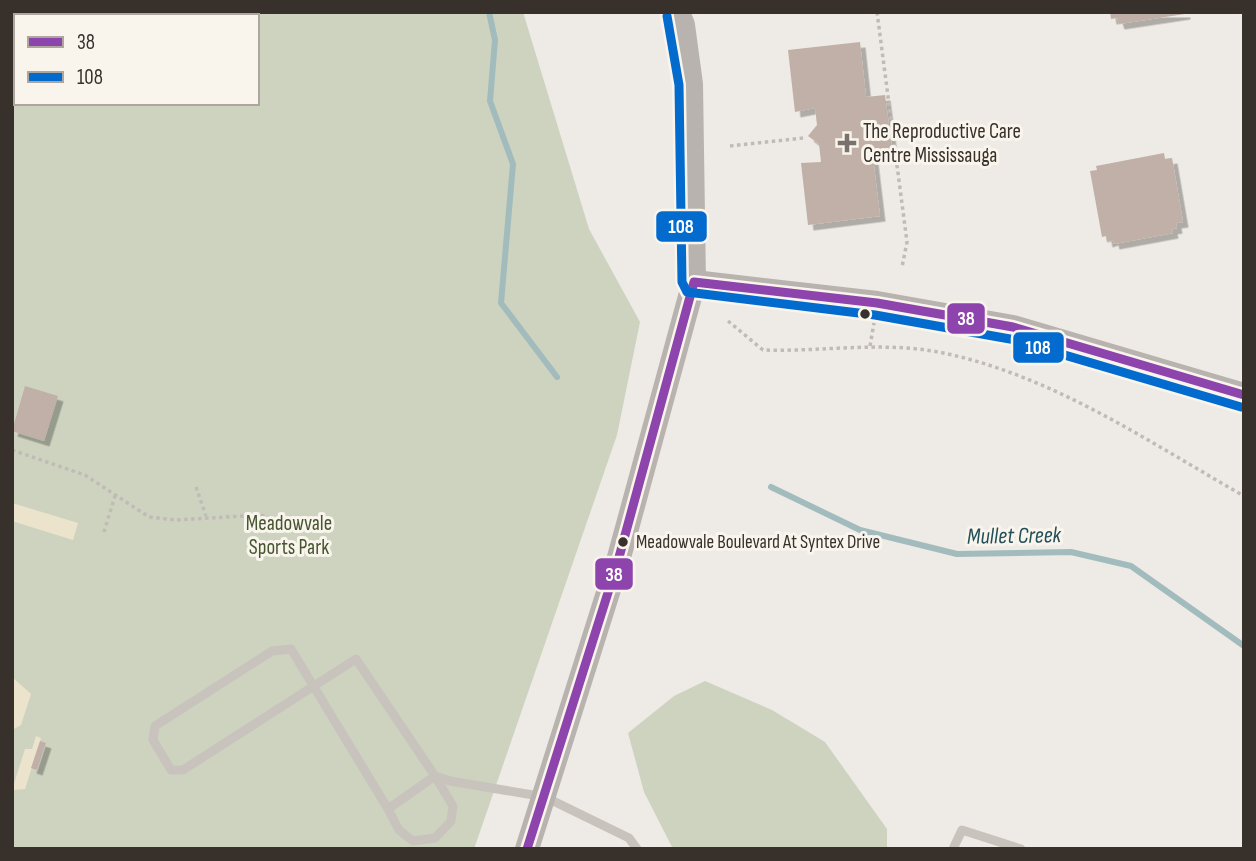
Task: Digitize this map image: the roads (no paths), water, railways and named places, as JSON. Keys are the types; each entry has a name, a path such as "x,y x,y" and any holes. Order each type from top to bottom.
{"main road":[{"path":"527,849 618,561 694,282 691,84 683,25 678,12"},
{"path":"694,282 886,305 1013,327 1244,395"}],"lane":[{"path":"313,687 183,770 171,770 153,740 155,726 272,651 291,649 313,687 388,809 398,830 413,841 435,838 451,821 453,806 356,659 313,687"},
{"path":"388,809 435,776 544,797 629,838 637,849"},
{"path":"953,849 961,830 1021,849"}],"waterway":[{"path":"489,12 495,40 490,101 513,164 501,303 557,377"},
{"name":"Mullet Creek","path":"771,487 860,530 957,554 1071,552 1131,566 1244,646"}],"place":[{"name":"The Reproductive Care Centre Mississauga","path":"847,143"},
{"name":"Meadowvale Boulevard At Syntex Drive","path":"623,542"}],"park label":[{"name":"Meadowvale Sports Park","path":"289,535"}]}
